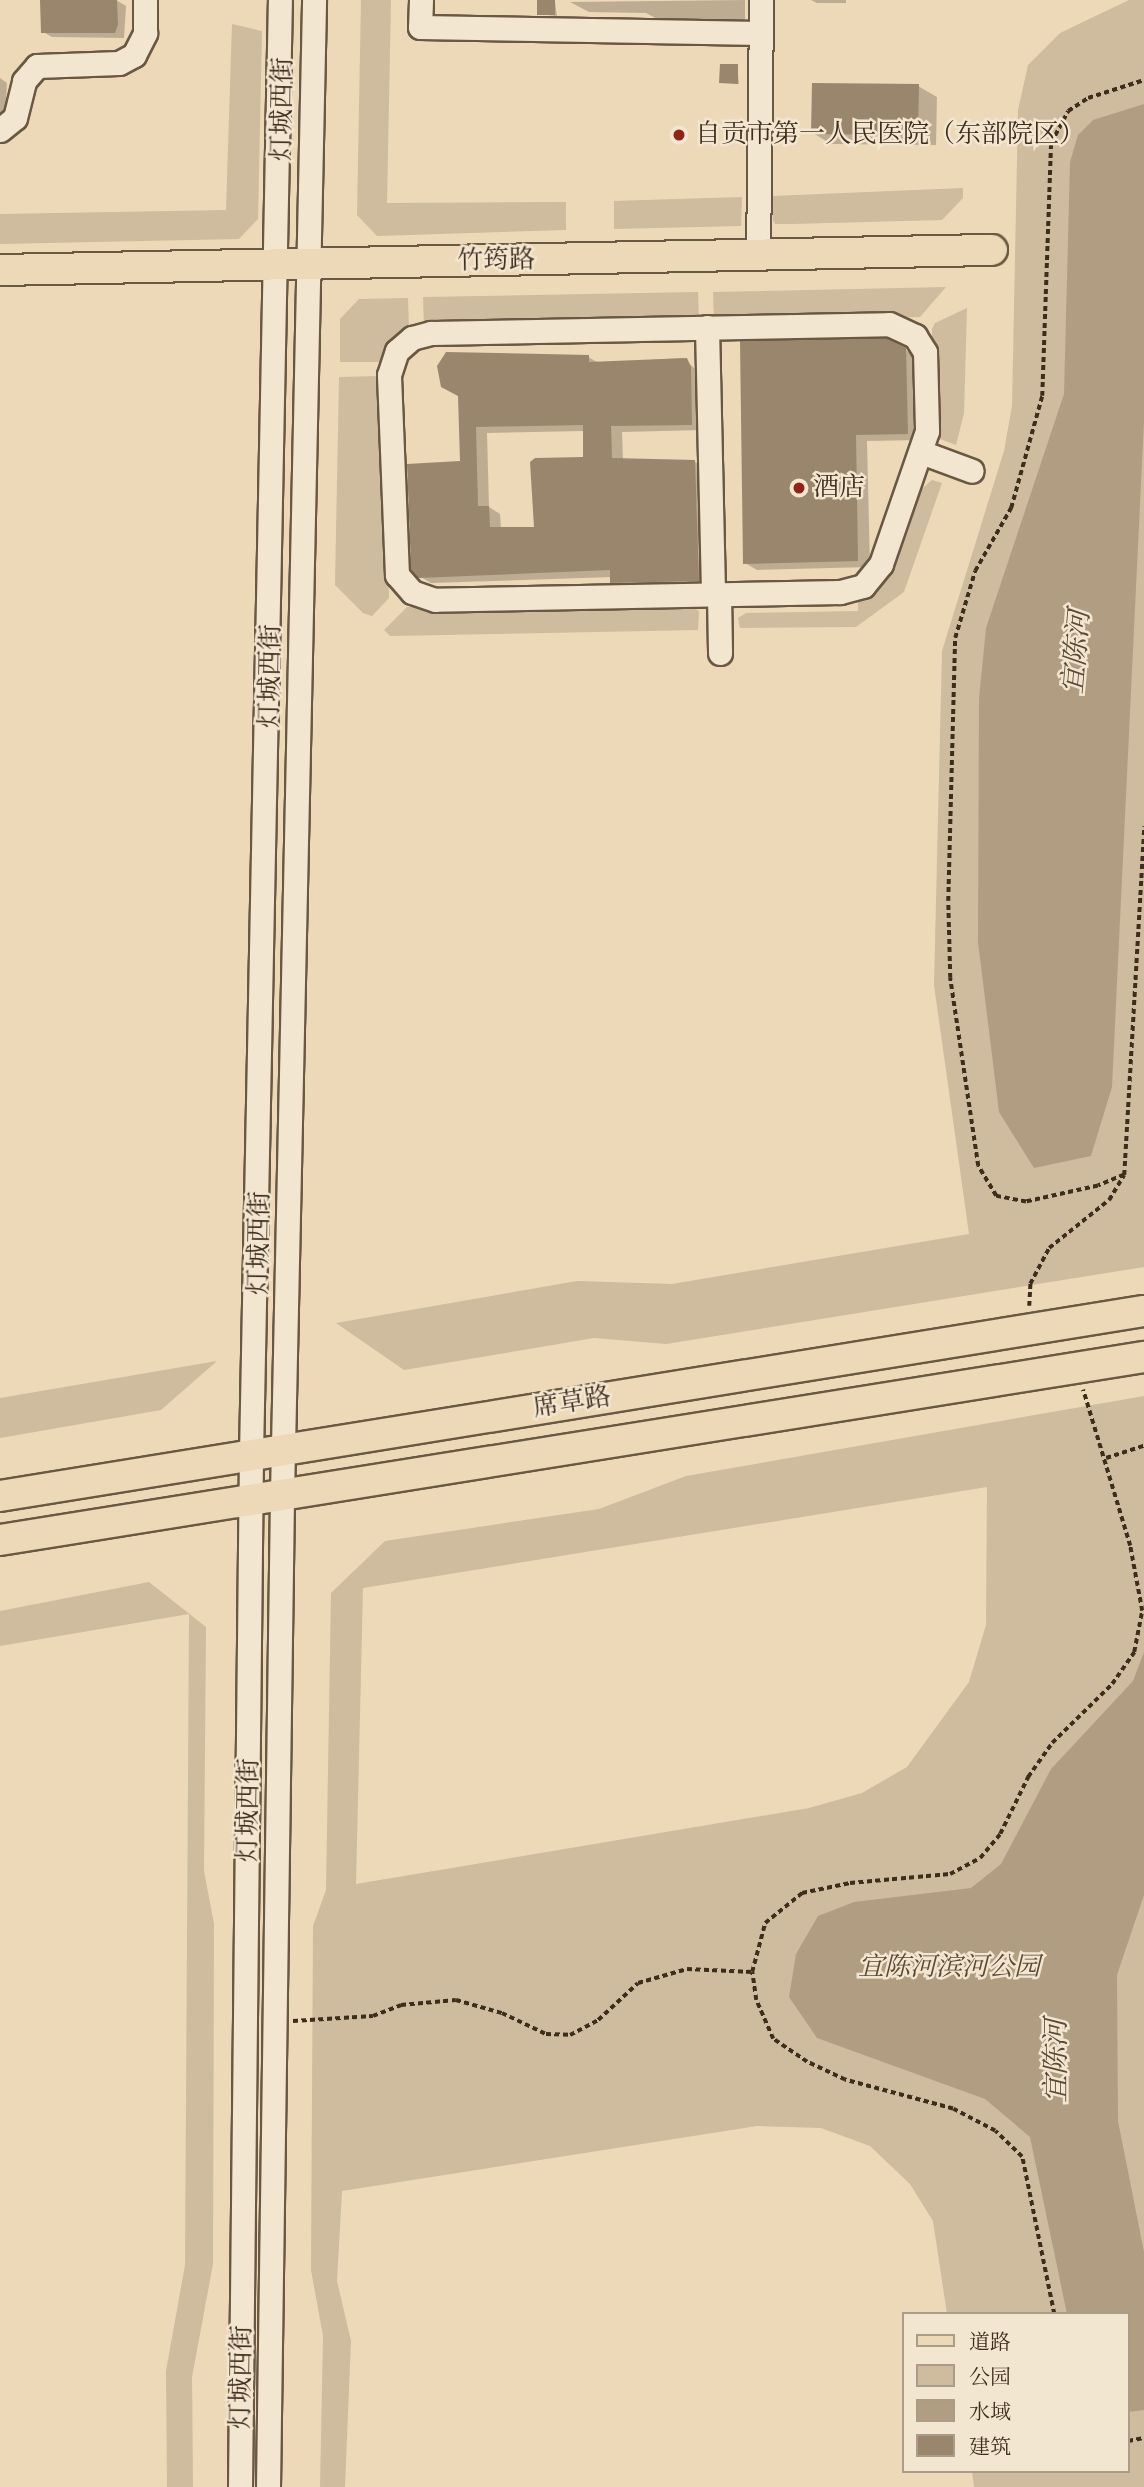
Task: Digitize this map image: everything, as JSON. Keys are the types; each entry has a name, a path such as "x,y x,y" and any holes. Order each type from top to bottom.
{"main road":[{"name":"竹筠路","path":"0,270 992,250"},
{"name":"席草路","path":"0,1496 1144,1311"},
{"name":"席草路","path":"0,1540 1144,1357"}],"street":[{"name":"灯城西街","path":"240,2487 251,1454 280,0"},
{"name":"灯城西街","path":"268,2487 282,1494 314,0"},
{"path":"421,0 420,27 760,33"},
{"path":"758,255 761,0"},
{"path":"0,130 15,118 24,81 37,66 130,58 144,41 145,1"},
{"path":"889,324 906,330 921,344 927,360 927,431 881,564 863,586 840,592 426,598 412,592 397,575 393,544 389,375 394,357 406,341 431,333 707,327 889,324"},
{"path":"707,327 720,653"},
{"path":"921,452 972,471"}],"path":[{"path":"1124,1175 1098,1186 1026,1202 996,1196 978,1166 950,978 948,901 955,638 975,570 1011,508 1042,397 1051,143 1068,111 1088,98 1144,80"},
{"path":"1027,1329 1030,1284 1049,1248 1109,1200 1124,1175 1144,827"},
{"path":"1054,2312 1023,2157 995,2131 953,2109 845,2080 807,2062 774,2039 756,2000 752,1972 765,1923 802,1893 850,1883 950,1874 980,1858 1000,1834 1028,1777 1052,1743 1112,1684 1135,1652 1142,1611 1106,1458 1076,1368"},
{"path":"1106,1458 1144,1446"},
{"path":"275,2022 373,2016 401,2005 456,2000 502,2013 547,2034 570,2035 598,2020 638,1983 687,1969 752,1972"}],"green space":[{"path":"361,0 391,0 387,203 566,202 566,230 377,236 357,215"},
{"path":"1129,0 1144,0 1144,1267 666,1344 594,1338 404,1370 336,1323 577,1281 672,1284 969,1234 934,985 942,651 1004,451 1012,406 1018,110 1028,65 1060,33"},
{"path":"232,24 262,31 258,219 239,239 0,244 0,214 226,210"},
{"path":"963,188 963,198 942,220 775,224 773,220 772,196"},
{"path":"742,197 741,226 614,229 614,201"},
{"path":"946,287 920,317 714,322 713,292"},
{"path":"698,292 699,322 424,327 423,297"},
{"path":"408,298 409,332 383,362 340,362 340,319 359,299"},
{"path":"967,308 964,413 956,445 940,439 934,431 932,329 935,323"},
{"path":"380,376 384,379 389,598 372,616 363,613 335,585 339,377"},
{"path":"932,480 942,483 904,592 856,627 740,628 738,618 746,613 858,611 858,600 876,589 887,573 916,494"},
{"path":"680,601 699,611 698,630 390,636 384,630 407,607"},
{"path":"217,1361 161,1410 0,1438 0,1398"},
{"name":"宜陈河滨河公园","path":"1144,1396 1144,2487 974,2487 972,2473 1130,2473 1130,2312 947,2312 933,2221 910,2184 870,2146 821,2128 757,2126 342,2191 337,2281 351,2341 345,2487 320,2487 323,2336 311,2270 313,1926 326,1890 331,1593 385,1541 599,1509 686,1476","holes":["987,1487 986,1625 969,1682 907,1767 862,1793 809,1808 356,1884 363,1588"]},
{"path":"149,1582 206,1627 204,1871 214,1924 213,2264 192,2377 193,2487 167,2487 166,2371 185,2265 189,1614 0,1646 0,1611"}],"water":[{"name":"宜陈河","path":"1144,104 1144,421 1112,1087 1091,1156 1034,1168 999,1112 978,942 979,698 986,628 1064,394 1070,162 1078,135 1093,120"},
{"name":"宜陈河","path":"1144,1652 1144,1895 1117,1975 1118,2121 1144,2252 1144,2410 1130,2412 1130,2312 1067,2312 1030,2137 985,2099 817,2038 789,1997 796,1954 818,1916 854,1902 971,1888 1001,1864 1051,1769 1133,1681"}],"building":[{"path":"40,0 117,0 118,24 115,33 41,33"},
{"path":"537,0 555,0 555,15 537,15"},
{"path":"720,64 738,64 738,84 719,83"},
{"path":"812,83 919,84 918,135 811,134"},
{"path":"886,338 906,348 908,434 856,435 858,561 743,564 740,341"},
{"path":"446,352 589,355 589,362 687,358 691,367 692,425 611,426 612,458 695,460 699,581 610,583 610,570 418,578 411,569 407,464 460,461 458,396 441,387 437,366","holes":["583,425 583,457 535,458 530,462 534,527 490,527 489,506 478,506 476,427"]}],"place":[{"name":"自贡市第一人民医院（东部院区）","path":"679,135"},
{"name":"酒店","path":"799,488"}]}
